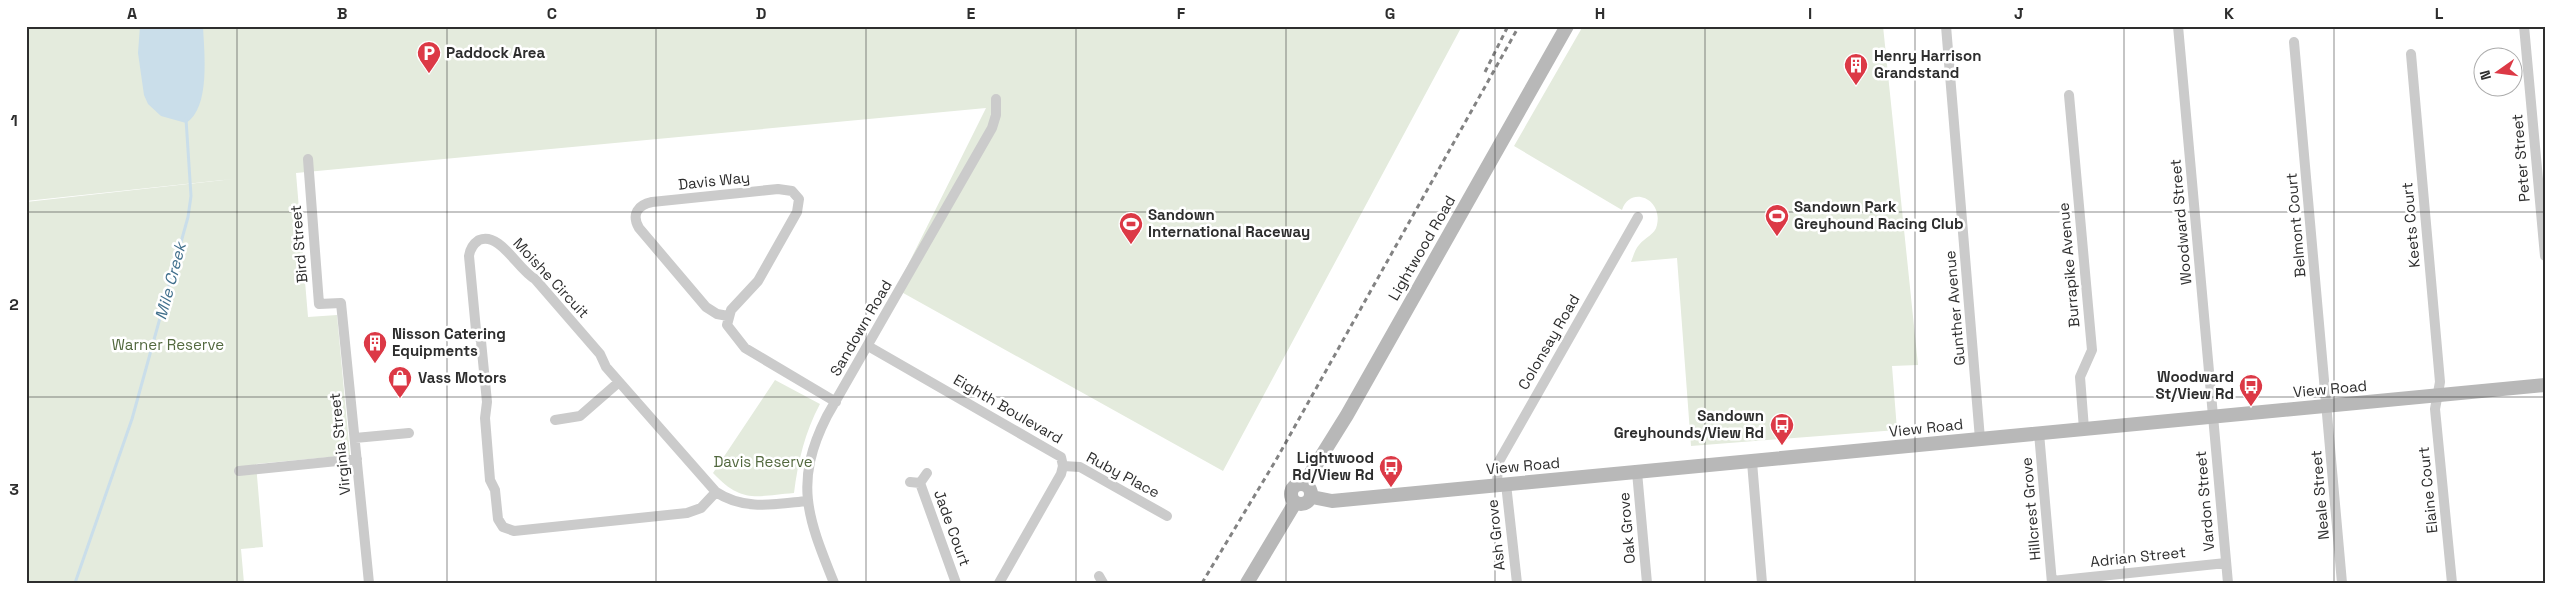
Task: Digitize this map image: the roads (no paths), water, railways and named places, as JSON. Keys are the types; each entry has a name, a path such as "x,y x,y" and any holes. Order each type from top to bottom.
{"street":[{"name":"Lightwood Road","path":"1304,484 1347,414 1566,26"},
{"name":"Gunther Avenue","path":"1946,26 1980,439"},
{"name":"Woodward Street","path":"2178,26 2213,416"},
{"name":"Peter Street","path":"2524,26 2545,256"},
{"name":"Belmont Court","path":"2294,42 2327,405"},
{"name":"Keets Court","path":"2411,54 2440,382 2439,394"},
{"name":"Burrapike Avenue","path":"2069,96 2092,350 2080,377 2084,429"},
{"name":"Sandown Road","path":"834,583 813,530 807,501 807,473 812,449 836,402 992,128 996,115 996,99"},
{"name":"Bird Street","path":"308,159 319,304 341,303"},
{"name":"Davis Way","path":"778,189 792,190 798,199 797,212 758,281 733,307 728,316 714,312 706,307 639,228 635,219 637,211 642,205 652,202 778,189"},
{"name":"Colonsay Road","path":"1501,485 1498,463 1638,217"},
{"name":"Moishe Circuit","path":"716,492 701,508 687,513 514,531 503,527 498,519 495,490 490,478 484,414 487,402 481,340 476,330 469,256 472,247 476,243 488,238 501,245 602,356 606,368 716,492 729,500 748,505 807,501"},
{"name":"Virginia Street","path":"341,303 369,583"},
{"path":"728,316 728,329 744,348 836,402"},
{"name":"Eighth Boulevard","path":"868,346 1061,457 1064,466 1061,474 999,583"},
{"path":"555,420 580,416 620,382"},
{"name":"View Road","path":"1312,497 1332,501 2545,385"},
{"name":"Elaine Court","path":"2439,394 2435,409 2452,583"},
{"name":"Neale Street","path":"2327,405 2342,583"},
{"name":"Vardon Street","path":"2213,416 2228,583"},
{"path":"355,438 409,433"},
{"name":"Hillcrest Grove","path":"2039,434 2052,582"},
{"path":"239,470 357,459"},
{"path":"1752,462 1762,583"},
{"name":"Ruby Place","path":"1064,466 1083,469 1167,516"},
{"name":"Oak Grove","path":"1637,472 1647,583"},
{"name":"Jade Court","path":"927,473 915,482 956,583"},
{"path":"1297,484 1304,484 1311,489 1312,497 1304,504 1295,502 1291,496 1292,489 1297,484"},
{"name":"Ash Grove","path":"1501,485 1517,583"},
{"path":"1247,583 1295,502"},
{"name":"Adrian Street","path":"2052,582 2226,563"}],"water":[{"path":"140,26 203,26 205,64 203,92 194,116 186,123 161,116 148,104 144,95 138,53"}],"waterway":[{"name":"Mile Creek","path":"75,583 132,419 188,217 191,196 186,119"}],"railway":[{"path":"1485,72 1508,26"},
{"path":"1202,583 1276,460 1519,26"}],"place":[{"name":"Paddock Area","path":"429,74"},
{"name":"Henry Harrison Grandstand","path":"1856,86"},
{"name":"Sandown Park Greyhound Racing Club","path":"1777,237"},
{"name":"Sandown International Raceway","path":"1131,245"},
{"name":"Nisson Catering Equipments","path":"375,364"},
{"name":"Vass Motors","path":"400,399"},
{"name":"Woodward St/View Rd","path":"2251,407"},
{"name":"Sandown Greyhounds/View Rd","path":"1782,446"},
{"name":"Lightwood Rd/View Rd","path":"1391,488"}],"park label":[{"name":"Warner Reserve","path":"168,345"},
{"name":"Davis Reserve","path":"763,462"}]}
